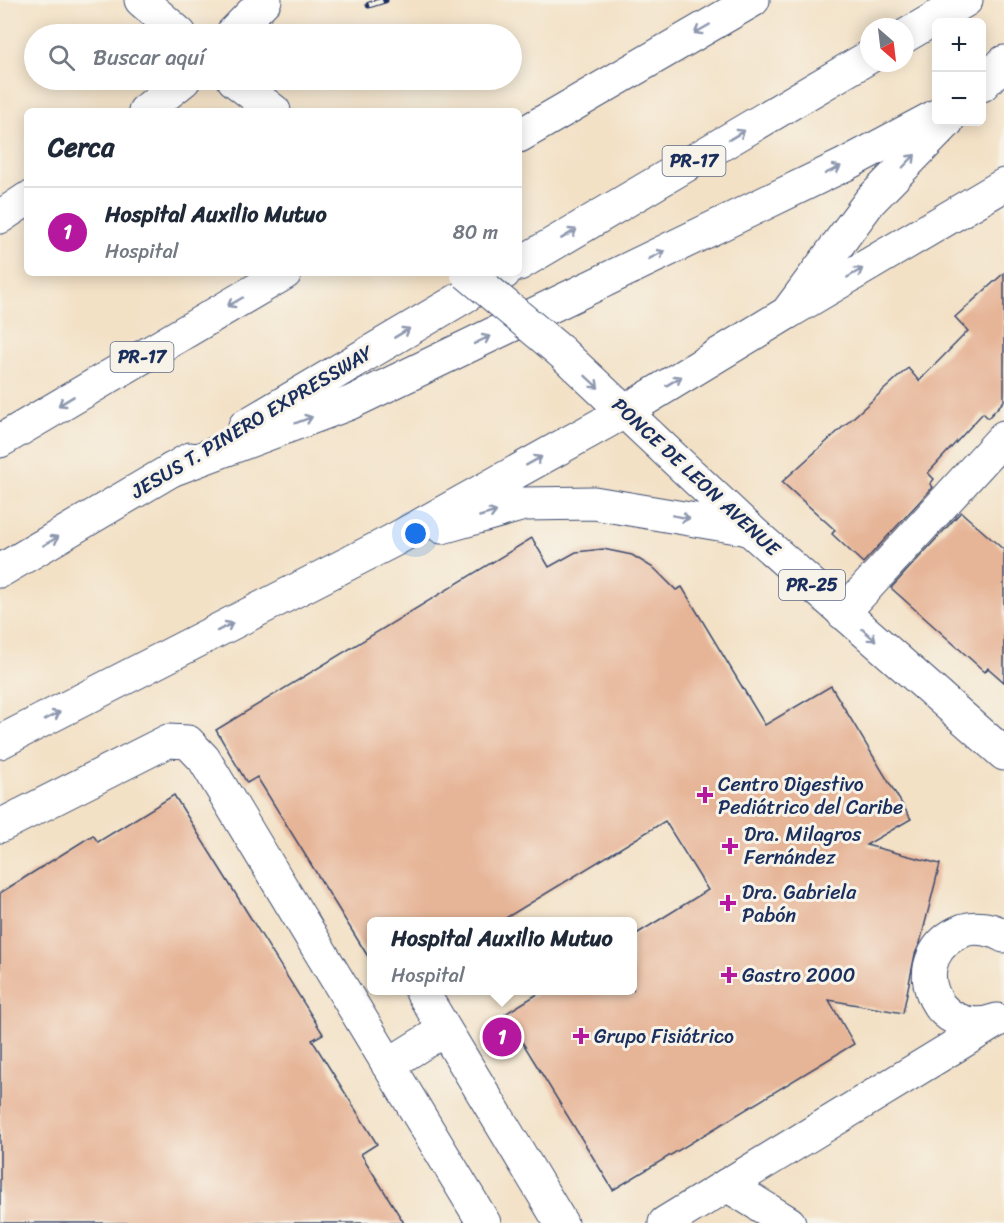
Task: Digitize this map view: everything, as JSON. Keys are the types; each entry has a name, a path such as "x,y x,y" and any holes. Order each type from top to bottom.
{"main road":[{"path":"141,0 169,24"},
{"path":"242,24 266,0"},
{"path":"522,134 753,0"},
{"path":"914,31 966,0"},
{"name":"PR-17","path":"522,262 860,62"},
{"path":"986,80 1004,62"},
{"path":"986,90 1004,81"},
{"path":"148,108 171,90"},
{"path":"247,90 270,108"},
{"path":"171,470 350,403 844,165 932,118"},
{"path":"787,313 870,201 943,126"},
{"path":"0,742 392,541 624,412 1004,185"},
{"path":"0,217 24,201"},
{"name":"PR-17","path":"0,441 280,276"},
{"name":"PONCE DE LEON AVENUE","path":"471,276 560,351 749,529 1004,754"},
{"name":"JESUS T. PINERO EXPRESSWAY","path":"0,571 499,276"},
{"path":"843,612 1004,437"},
{"path":"392,541 524,504 594,503 749,529"},
{"path":"0,826 168,741 188,742 204,759 484,1223"},
{"path":"1000,1018 980,1025 964,1023 949,1016 938,1004 931,990 929,974 932,958 941,944 954,934 969,929 985,929 1004,936"},
{"path":"424,995 561,1223"},
{"path":"665,1223 1000,1018"},
{"path":"388,1065 444,1030"},
{"path":"727,1185 789,1223"}],"building":[{"path":"1004,273 1004,401 988,418 983,413 928,473 934,479 930,484 933,487 863,563 832,534 835,530 782,482 908,368 919,381 968,331 955,317"},
{"path":"961,512 1004,550 1004,682 988,668 985,672 891,588"},
{"path":"532,538 549,567 576,552 603,549 632,555 655,569 676,590 682,587 765,725 831,686 911,819 866,845 940,864 920,943 915,954 903,1013 829,1000 854,1044 613,1190 505,1014 536,995 637,995 637,934 708,890 665,821 508,917 367,917 367,955 257,777 247,783 216,730"},
{"path":"174,795 323,1034 312,1040 377,1144 361,1154 404,1223 0,1223 0,893 93,835 98,842"}],"railway":[{"path":"369,5 385,0"}],"place":[{"name":"Centro Digestivo Pediátrico del Caribe","path":"705,795"},
{"name":"Dra. Milagros Fernández","path":"730,846"},
{"name":"Dra. Gabriela Pabón","path":"728,903"},
{"name":"Gastro 2000","path":"729,975"},
{"name":"Grupo Fisiátrico","path":"581,1036"},
{"name":"Hospital Auxilio Mutuo","path":"502,1037"}]}
